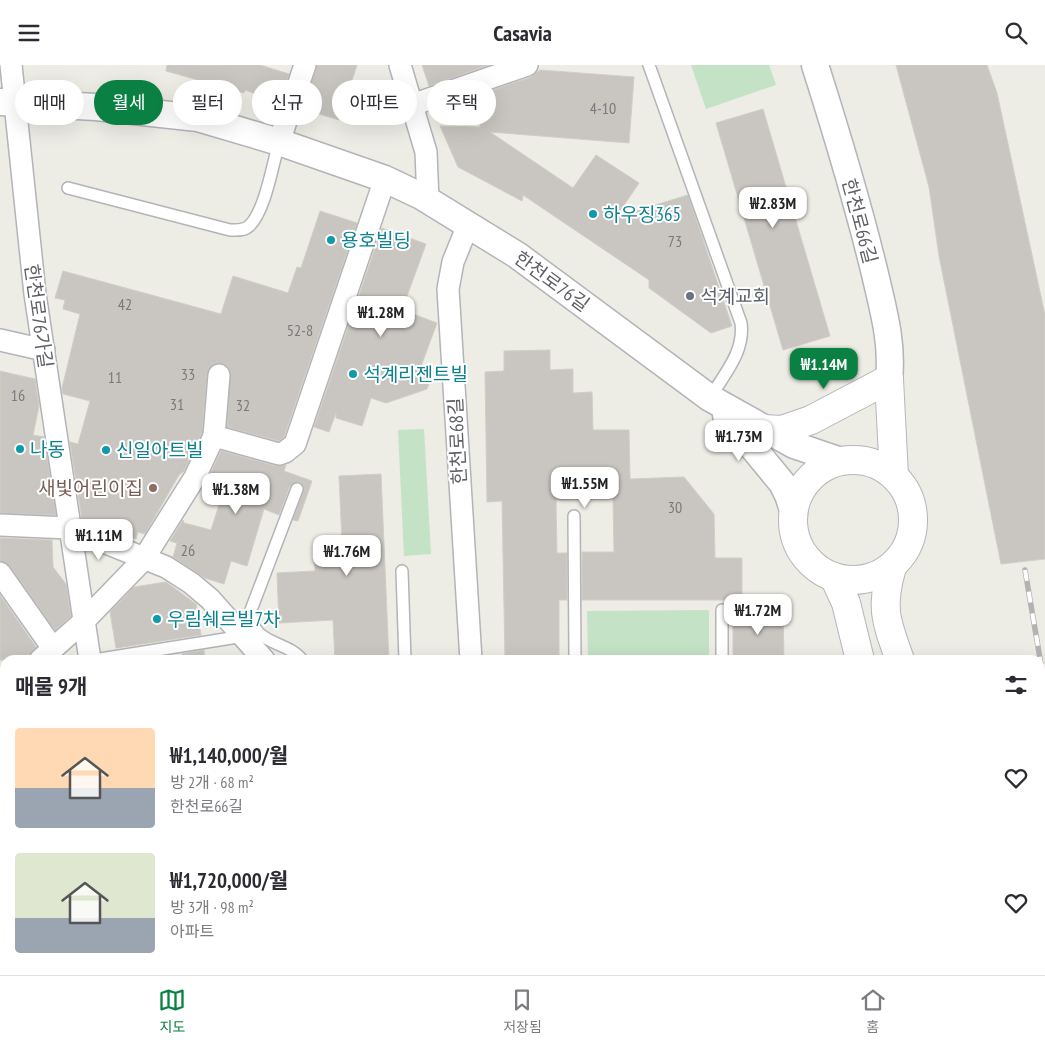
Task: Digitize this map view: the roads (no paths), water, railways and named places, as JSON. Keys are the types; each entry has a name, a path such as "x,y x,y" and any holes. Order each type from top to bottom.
{"main road":[{"path":"763,429 782,430 811,420 889,379"},
{"path":"845,461 868,463 881,467 894,477 908,496 914,515 912,535 904,553 892,567 872,578 853,581 834,577 816,568 803,554 795,536 794,513 797,497 808,481 823,468 845,461 866,447 875,433 889,379"},
{"path":"889,379 894,477"},
{"path":"892,567 885,589 884,604 888,628 898,655"},
{"path":"834,577 846,603 859,655"}],"street":[{"path":"7,102 11,65"},
{"path":"279,142 305,65"},
{"path":"400,65 404,80"},
{"path":"417,103 488,71 527,65"},
{"name":"한천로66길","path":"815,65 873,268 888,331 891,351 889,379"},
{"name":"한천로76길","path":"7,102 96,107 188,117 220,124 279,142 385,179 428,201 517,255 710,398"},
{"name":"한천로76가길","path":"7,102 89,655"},
{"path":"417,122 426,152 428,201"},
{"path":"214,436 279,454 295,444 385,179"},
{"name":"한천로68길","path":"468,225 453,262 448,289 471,655"},
{"path":"0,340 44,350"},
{"path":"0,573 46,654 84,621 144,560 195,477 214,436 219,375"},
{"path":"710,398 794,445 845,461"},
{"path":"710,398 740,430 782,483 794,513"},
{"path":"0,525 69,529 144,560 166,567 191,583 244,635 260,655"}],"lane":[{"path":"650,65 741,323 742,342 738,352 710,398"},
{"path":"68,188 230,231 240,231 248,227 259,211 279,142"},
{"path":"294,655 257,632 251,619 251,610 297,489"},
{"path":"574,516 575,655"},
{"path":"402,571 405,655"},
{"path":"722,611 722,655"},
{"path":"124,655 244,635"}],"railway":[{"path":"1025,570 1039,655"}],"place":[{"name":"하우징365","path":"593,214"},
{"name":"용호빌딩","path":"331,240"},
{"name":"석계교회","path":"690,296"},
{"name":"석계리젠트빌","path":"353,374"},
{"name":"나동","path":"20,449"},
{"name":"신일아트빌","path":"106,450"},
{"name":"새빛어린이집","path":"153,488"},
{"name":"우림쉐르빌7차","path":"157,619"}]}
